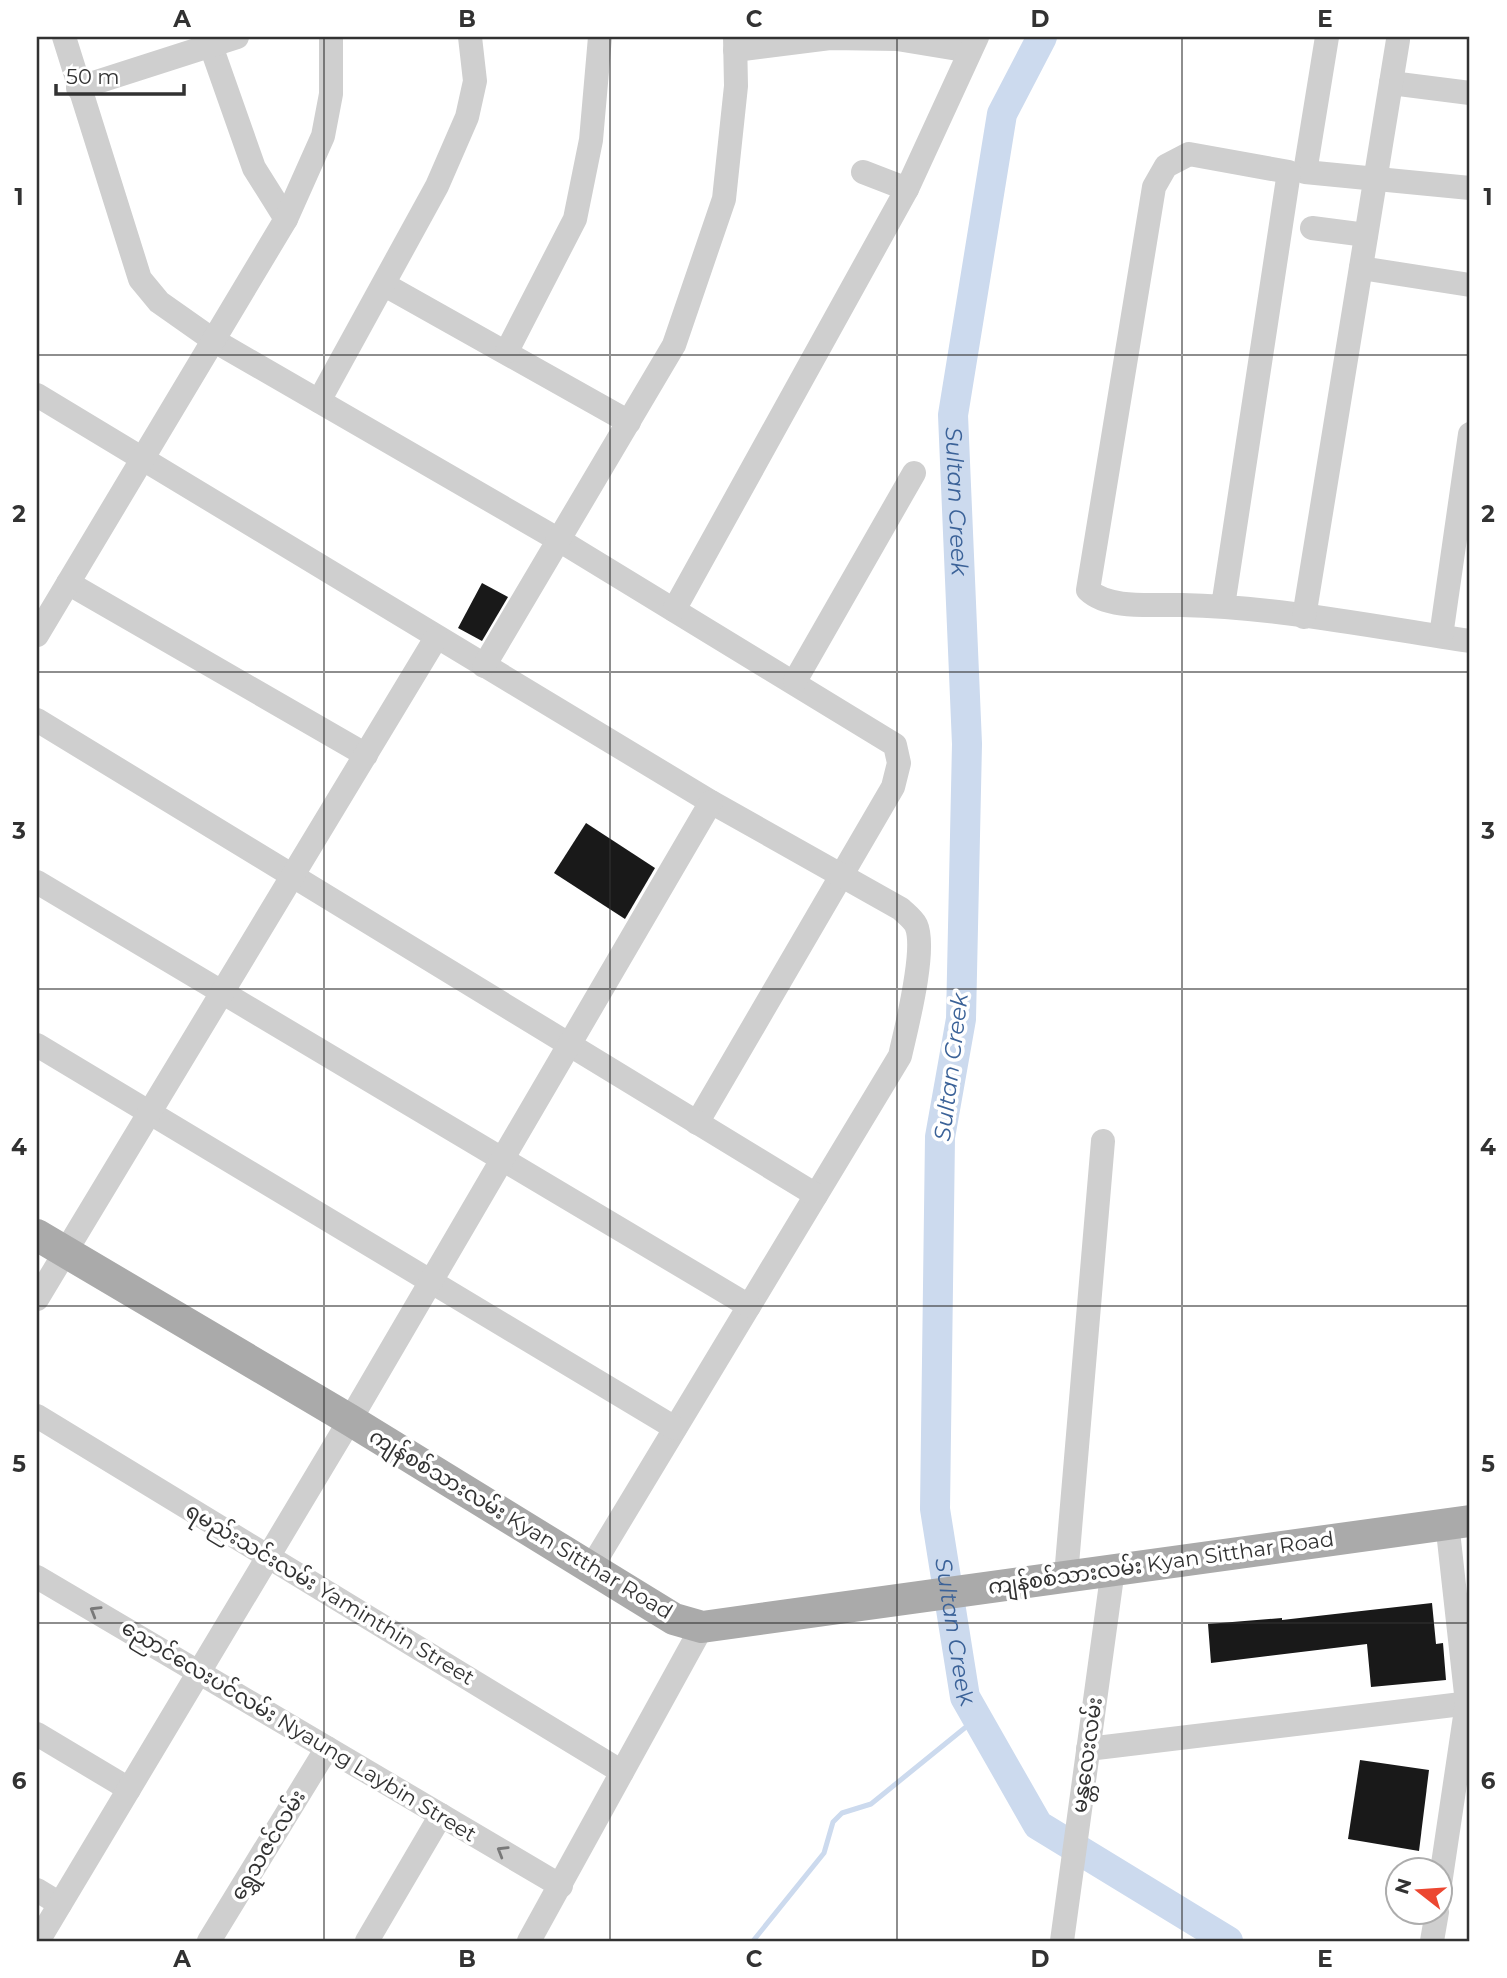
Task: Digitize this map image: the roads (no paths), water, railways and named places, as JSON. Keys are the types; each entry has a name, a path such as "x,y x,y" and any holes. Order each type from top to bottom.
{"main road":[{"name":"ကျန်စစ်သားလမ်း Kyan Sitthar Road","path":"37,1234 350,1420 674,1619 702,1627 1459,1522"}],"street":[{"path":"64,37 140,279 159,302 213,340 559,540 795,681 895,745 899,764 893,786 697,1123"},
{"path":"78,88 237,37"},
{"path":"37,635 286,219 323,136 331,94 331,37"},
{"path":"319,401 437,186 467,117 475,81 470,37"},
{"path":"507,351 575,219 592,140 600,37"},
{"path":"1223,606 1297,172 1327,37"},
{"path":"484,666 674,345 724,199 736,86 735,43 830,38 974,44 907,188 829,334 674,610"},
{"path":"1304,617 1398,40"},
{"path":"211,46 254,168 286,219"},
{"path":"1391,83 1470,93"},
{"path":"1470,188 1375,177 1297,172 1189,154 1166,166 1154,187 1088,590 1098,600 1223,606 1470,640"},
{"path":"863,172 907,188"},
{"path":"1312,228 1366,235"},
{"path":"1361,268 1470,285"},
{"path":"385,285 507,351 629,422"},
{"path":"37,395 711,802 901,909 916,925 919,946 913,998 900,1056 591,1568"},
{"path":"1441,636 1470,434"},
{"path":"795,681 914,472"},
{"path":"68,583 366,755"},
{"path":"37,1299 436,638"},
{"path":"37,720 816,1195"},
{"path":"38,1941 350,1420 711,802"},
{"path":"37,882 749,1306"},
{"path":"37,1045 676,1428"},
{"path":"1066,1576 1102,1141"},
{"name":"ရမည်းသင်းလမ်း Yaminthin Street","path":"37,1416 622,1772"},
{"path":"1444,1856 1469,1703 1459,1522"},
{"name":"မန္တလေးလမ်း","path":"1062,1941 1113,1569"},
{"name":"ညောင်လေးပင်လမ်း Nyaung Laybin Street","path":"37,1577 561,1886"},
{"path":"529,1941 702,1627"},
{"path":"1088,1749 1469,1703"},
{"path":"37,1734 129,1789"},
{"name":"ရွှေသဇင်လမ်း","path":"209,1941 327,1748"},
{"path":"367,1941 441,1815"},
{"path":"37,1890 60,1904"}],"waterway":[{"name":"Sultan Creek","path":"1042,37 1002,114 953,415 967,744 961,1019 940,1137 935,1509 965,1697 1038,1825 1228,1941"},
{"path":"753,1941 824,1853 833,1822 842,1813 871,1804 977,1718"}]}
